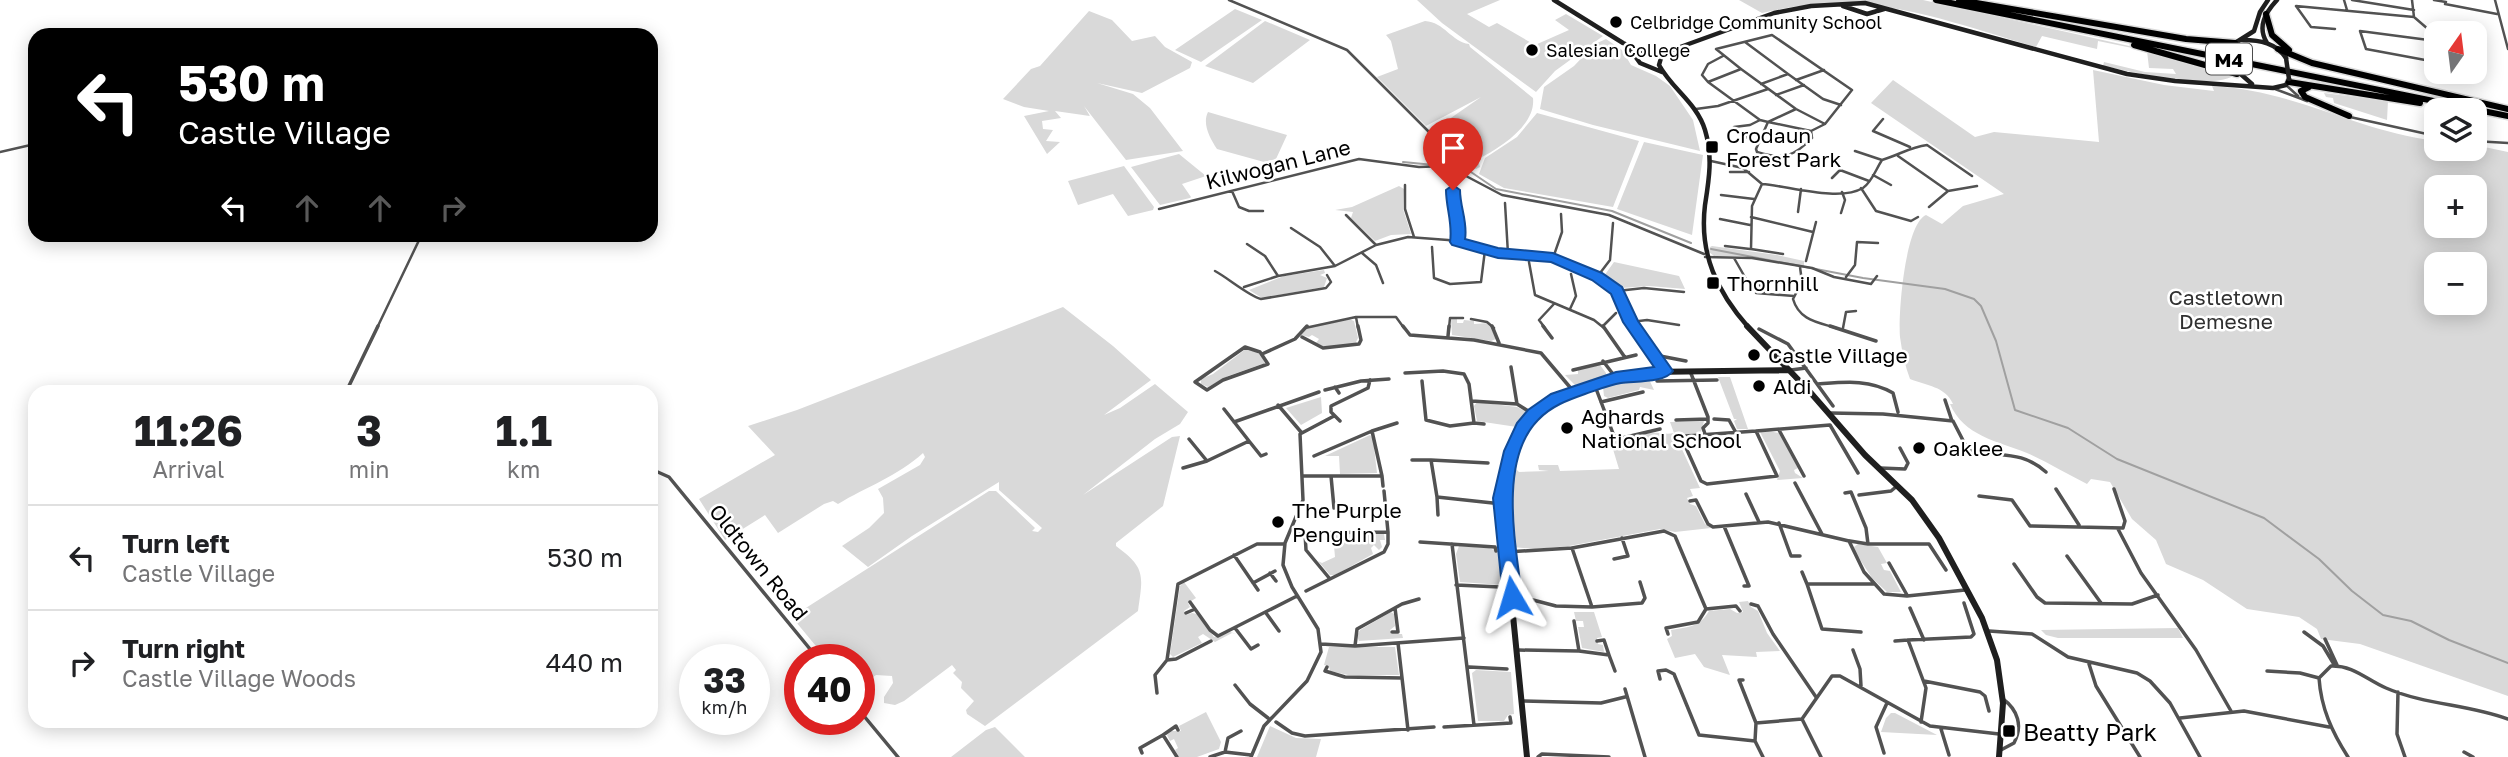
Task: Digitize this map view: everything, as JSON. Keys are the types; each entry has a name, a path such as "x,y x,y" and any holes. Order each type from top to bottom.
{"highway":[{"name":"M4","path":"1936,0 1955,1 2508,114"},
{"path":"1955,1 2186,39 2237,41"},
{"path":"1955,1 2238,73"},
{"path":"2266,13 2269,32 2290,50 2323,63 2508,114"},
{"path":"2278,49 2312,63 2386,80"},
{"path":"2288,82 2424,103"},
{"path":"2349,116 2309,100 2302,94 2302,90 2311,87 2372,95"},
{"path":"2487,113 2508,114"}],"main road":[{"path":"1554,0 1623,43 1660,62 1696,109 1707,135 1711,161 1701,228 1705,256 1714,279 1727,300 1790,370 1832,409 1878,469 1920,509 1989,631 1999,666 2003,699 1999,754"},
{"path":"2258,86 2238,73 2233,50 2237,41 2254,32 2260,12 2268,0"},
{"path":"2268,44 2262,34 2266,13 2277,0"},
{"path":"1637,58 1672,50 1774,13 1828,5 1857,4 1898,11 2127,74 2180,82 2273,88 2288,82 2286,58 2278,49 2268,44 2237,41"},
{"path":"1857,4 1855,6 1858,11"},
{"path":"1828,5 1858,11 1898,11"},
{"path":"1874,6 1875,12"},
{"path":"1623,43 1640,63 1675,82"},
{"path":"1649,66 1660,62 1672,50"},
{"path":"2227,83 2238,73"},
{"path":"1527,757 1502,504 1515,443 1533,414 1552,401 1616,378 1665,371 1790,370"}],"street":[{"path":"1229,0 1347,50 1430,134 1446,164"},
{"path":"2344,0 2347,10"},
{"path":"2352,0 2414,10"},
{"path":"2412,0 2414,17"},
{"path":"2434,0 2484,9"},
{"path":"2495,0 2508,48"},
{"path":"2445,4 2497,14"},
{"path":"2335,29 2311,27 2296,6 2414,17 2424,26"},
{"path":"2424,39 2360,31 2365,49 2424,59"},
{"path":"1723,56 1705,67 1702,75 1709,82 1760,120 1811,131 1825,124 1852,90 1774,36 1716,49 1796,109 1825,124"},
{"path":"1745,42 1825,100 1841,105"},
{"path":"1709,82 1741,69"},
{"path":"1796,80 1824,70"},
{"path":"1761,84 1788,74"},
{"path":"2288,82 2306,101"},
{"path":"1776,95 1804,85"},
{"path":"2273,88 2349,116 2424,133"},
{"path":"1696,109 1718,106 1768,89"},
{"path":"1796,109 1770,118 1756,150 1758,153 1780,159 1792,158 1812,138 1811,131"},
{"path":"1882,119 1873,131 1910,147 1930,146 1972,176"},
{"path":"1759,144 1738,133 1734,127 1752,126 1760,120"},
{"path":"2487,142 2508,144"},
{"path":"0,152 28,146"},
{"path":"1855,151 1882,160 1907,152 1910,147"},
{"path":"1898,156 1948,191"},
{"name":"Kilwogan Lane","path":"1159,209 1359,159 1419,167 1446,164 1499,194 1609,215 1705,256"},
{"path":"1711,161 1737,165 1762,184 1842,191 1861,188 1869,181 1882,160"},
{"path":"1832,178 1840,170 1869,181"},
{"path":"1730,172 1749,172"},
{"path":"1873,175 1891,185"},
{"path":"1456,183 1453,210 1460,227 1457,242"},
{"path":"1751,249 1750,225 1754,199 1762,184"},
{"path":"1405,185 1405,209 1414,237"},
{"path":"1929,207 1948,191 1977,186"},
{"path":"1861,188 1875,211 1911,221 1918,217"},
{"path":"1798,212 1801,189"},
{"path":"1232,191 1239,207 1249,211 1263,211"},
{"path":"1841,213 1844,200 1842,191"},
{"path":"1721,195 1754,199"},
{"path":"1505,203 1508,254"},
{"path":"1553,258 1562,232 1561,214"},
{"path":"1346,215 1376,245"},
{"path":"1751,217 1813,232"},
{"path":"1720,219 1750,225"},
{"path":"1806,261 1816,222"},
{"path":"1597,277 1610,260 1613,223"},
{"path":"1290,229 1320,247 1335,265"},
{"path":"1244,287 1278,276 1335,265 1376,245 1414,237 1457,242 1508,254 1553,258 1597,277 1617,291 1631,322 1665,371"},
{"path":"1849,274 1856,264 1856,244 1863,240 1875,243"},
{"path":"349,385 418,242"},
{"path":"1247,244 1265,256 1278,276"},
{"path":"1725,246 1783,254"},
{"path":"1432,247 1434,278 1452,284 1481,282 1485,250"},
{"path":"1362,253 1376,265 1383,283"},
{"path":"1705,256 1800,267 1834,277 1849,274 1869,284 1877,278"},
{"path":"1734,258 1746,279"},
{"path":"1528,262 1534,294 1603,326 1624,356"},
{"path":"1800,267 1802,282 1794,296 1794,306 1801,315 1876,341"},
{"path":"1215,271 1244,287 1252,297 1266,299 1326,288 1331,282 1326,275"},
{"path":"1570,309 1576,296 1571,274"},
{"path":"1760,285 1764,293"},
{"path":"1617,291 1644,288 1684,292"},
{"path":"1756,293 1794,296"},
{"path":"1552,338 1539,320 1554,305"},
{"path":"1843,328 1846,312 1856,311"},
{"path":"1603,326 1616,313"},
{"path":"1262,354 1296,339 1307,326 1356,317 1392,316 1400,320 1410,335 1448,336 1499,343 1541,353 1574,392"},
{"path":"1302,337 1323,348 1359,344 1361,340 1356,317"},
{"path":"1448,336 1450,318 1464,318"},
{"path":"1471,319 1489,321 1499,343"},
{"path":"1631,322 1647,320 1679,325"},
{"path":"1759,329 1788,344 1818,384 1832,409 1953,421"},
{"path":"1245,347 1252,347 1262,354 1268,361 1267,365 1223,380 1207,390 1195,382 1245,347"},
{"path":"1573,370 1636,355"},
{"path":"1655,355 1686,361"},
{"path":"1603,361 1616,378"},
{"path":"1511,367 1517,404"},
{"path":"1790,370 1806,369"},
{"path":"1405,373 1444,371 1464,374 1468,379 1474,423"},
{"path":"1690,371 1711,419"},
{"path":"1325,390 1370,380 1389,379"},
{"path":"1340,421 1334,416 1331,406 1368,388 1370,380"},
{"path":"1657,381 1717,380"},
{"path":"1818,384 1838,385 1858,380 1873,384 1892,393 1898,412"},
{"path":"1422,381 1426,418 1429,422 1468,426 1474,423 1484,424"},
{"path":"1595,386 1616,437 1660,429"},
{"path":"1335,387 1339,393"},
{"path":"1234,422 1278,405 1306,398 1319,391"},
{"path":"1601,402 1643,392"},
{"path":"1945,400 1968,450 2019,455 2029,458 2046,472"},
{"path":"1472,401 1517,404 1533,414"},
{"path":"1210,757 1225,752 1251,756 1268,718 1313,675 1321,644 1314,620 1297,596 1284,566 1284,544 1302,503 1303,476 1301,433 1278,405"},
{"path":"1224,409 1261,456 1266,454"},
{"path":"1301,433 1334,416"},
{"path":"1706,434 1703,428 1711,419"},
{"path":"1676,420 1729,420 1735,432"},
{"path":"1314,456 1397,423"},
{"path":"1756,430 1777,473 1774,478 1702,483 1683,439 1685,436 1756,430 1779,430 1830,425 1858,473"},
{"path":"1779,430 1804,476"},
{"path":"1306,592 1384,552 1388,544 1384,489 1372,431"},
{"path":"1189,439 1207,461"},
{"path":"1183,468 1207,461 1249,441"},
{"path":"1878,469 1905,469 1908,463 1900,448"},
{"path":"1412,460 1488,463"},
{"path":"1431,460 1438,515"},
{"path":"1855,467 1862,466"},
{"name":"Oldtown Road","path":"658,472 673,482 806,644"},
{"path":"1303,476 1382,476"},
{"path":"1331,476 1334,508"},
{"path":"1795,483 1822,534"},
{"path":"1859,495 1891,491 1897,486"},
{"path":"2056,489 2080,527"},
{"path":"1979,496 2012,500 2030,526 2118,529 2123,528 2125,522 2114,489"},
{"path":"1845,493 1851,492 1866,528 1868,544"},
{"path":"1746,494 1759,522"},
{"path":"1867,494 1871,502"},
{"path":"1437,498 1502,504"},
{"path":"1690,501 1696,500 1708,524 1713,527 1759,522 1779,523 1868,544 1929,544 1946,570"},
{"path":"1779,523 1791,556 1800,556"},
{"path":"1724,526 1749,586 1744,586"},
{"path":"1291,529 1305,533 1388,531"},
{"path":"2118,529 2141,573 2186,635 2231,711"},
{"path":"1507,552 1572,548 1598,541 1664,531 1674,534 1706,609"},
{"path":"1305,533 1306,550 1331,579"},
{"path":"1614,559 1628,556 1629,552 1622,538"},
{"path":"1849,541 1856,558 1884,594 1907,596 1967,590"},
{"path":"1420,542 1495,547 1496,551"},
{"path":"1157,693 1155,676 1167,660 1178,584 1259,543 1284,544"},
{"path":"1452,544 1474,725"},
{"path":"1572,548 1592,607"},
{"path":"1234,555 1258,590"},
{"path":"2067,556 2101,603"},
{"path":"1889,563 1907,596"},
{"path":"2014,564 2037,597 2045,603 2132,604 2158,594"},
{"path":"1253,583 1273,572 1276,581"},
{"path":"1802,572 1822,629 1861,632"},
{"path":"1533,600 1556,606 1592,607 1642,603 1645,598 1640,582"},
{"path":"1807,584 1874,584"},
{"path":"1456,585 1500,587"},
{"path":"1190,603 1216,635 1297,596"},
{"path":"1355,646 1357,629 1395,608 1419,599"},
{"path":"1895,641 1971,637 1974,634 1964,603"},
{"path":"1751,604 1758,606 1770,633 1794,661 1805,687 1816,697"},
{"path":"1706,609 1736,606 1740,611"},
{"path":"1186,613 1195,608"},
{"path":"1392,632 1398,632 1395,608"},
{"path":"1910,608 1924,640"},
{"path":"1668,634 1666,628 1698,622 1706,609"},
{"path":"1266,612 1279,631"},
{"path":"1574,621 1579,651"},
{"path":"1235,628 1251,649 1258,645"},
{"path":"1989,631 2035,635 2056,651 2089,664 2124,668 2147,678 2161,689 2200,757"},
{"path":"2304,632 2318,639 2326,647 2336,665"},
{"path":"1167,660 1176,659 1208,642 1201,636"},
{"path":"1321,644 1355,646 1464,638"},
{"path":"2325,639 2336,665"},
{"path":"1597,641 1604,640 1615,671"},
{"path":"1909,640 1924,681 1921,722"},
{"path":"1398,643 1408,730"},
{"path":"1518,650 1579,651 1609,655"},
{"path":"1853,650 1860,669 1861,686"},
{"path":"2089,664 2096,686 2140,757"},
{"path":"2348,757 2329,727 2320,699 2319,678 2325,670 2336,665 2344,666 2398,692 2477,709 2508,719"},
{"path":"1326,667 1325,671 1340,676 1402,678"},
{"path":"1469,667 1507,669"},
{"path":"1660,678 1658,671 1674,674 1699,735 1755,741"},
{"path":"2267,671 2300,673 2319,678"},
{"path":"1802,719 1832,676 1840,676 1921,722 1941,729 2001,734"},
{"path":"1743,680 1739,680 1756,723 1755,741 1763,757"},
{"path":"1924,681 1980,692 1985,696 1989,711"},
{"path":"1235,685 1250,704 1268,718"},
{"path":"1625,689 1625,697 1645,757"},
{"path":"2398,692 2397,734 2405,757"},
{"path":"1522,701 1601,703 1625,697"},
{"path":"1999,754 2013,746 2019,731 2016,710 2011,703 2003,699"},
{"path":"1884,753 1875,727 1887,703"},
{"path":"2180,718 2231,711 2252,712 2306,726 2329,727"},
{"path":"1444,727 1511,723 1510,717"},
{"path":"1756,723 1802,719"},
{"path":"1802,719 1821,757"},
{"path":"1276,722 1302,736 1434,727"},
{"path":"1142,753 1140,748 1176,726 1178,730"},
{"path":"875,729 898,757"},
{"path":"1941,729 1950,755"},
{"path":"1225,752 1228,738 1241,731"},
{"path":"1163,735 1177,757"},
{"path":"2464,752 2473,757"},
{"path":"1538,757 1542,754 1609,757"}],"green space":[{"name":"Salesian College","path":"1417,0 1500,0 1467,14 1489,27 1497,23 1535,45 1569,30 1555,20 1566,14 1603,36 1555,71 1536,92 1442,23"},
{"path":"1739,0 1923,0 2165,54 2234,76 2221,80 2188,81 2103,66 2104,62 2145,72 2176,74 2173,69 2149,68 2147,51 2098,41 2097,49 2042,36 2036,47 1940,19 1867,4 1832,3 1762,13"},
{"path":"1235,9 1262,20 1201,62 1175,50"},
{"path":"1089,11 1112,20 1132,41 1155,36 1165,47 1192,62 1190,68 1142,93 1097,83 1133,94 1150,108 1183,151 1126,160 1084,106 1090,116 1055,111 1061,118 1042,121 1043,129 1053,130 1046,141 1060,142 1047,154 1024,116 1049,111 1024,107 1003,99 1031,69 1040,66"},
{"path":"1265,21 1310,40 1253,83 1205,66"},
{"path":"1425,21 1438,25 1458,40 1469,44 1533,98 1529,117 1523,126 1506,142 1478,159 1480,167 1476,169 1447,159 1435,129 1481,97 1426,126 1377,77 1398,69 1391,41 1386,35"},
{"path":"1606,39 1622,50 1631,65 1656,76 1670,86 1693,120 1700,151 1540,109 1544,87 1574,66 1595,44"},
{"name":"Castletown Demesne","path":"2093,70 2164,85 2214,91 2212,86 2270,95 2379,129 2424,139 2424,161 2487,161 2487,148 2508,152 2508,696 2360,644 2321,639 2317,629 2299,617 2247,609 2203,580 2166,564 2156,540 2132,519 2110,482 2091,479 2087,484 2027,453 1982,436 1956,415 1950,398 1945,393 1910,379 1900,337 1900,310 1908,251 1919,222 1926,215 1942,224 1963,206 2004,194 1871,103 1893,80 1975,137 1994,132 2099,142"},
{"path":"2324,93 2388,101 2387,120 2334,103 2333,98 2326,97"},
{"path":"1208,112 1287,135 1276,159 1264,162 1217,149 1206,126"},
{"path":"1537,113 1639,141 1613,207 1504,188 1479,174 1485,158 1517,137"},
{"path":"1644,142 1703,155 1692,235 1617,209"},
{"path":"1179,154 1206,176 1182,184 1190,198 1160,205 1131,167"},
{"path":"1124,166 1154,207 1153,210 1128,216 1113,194 1078,205 1068,181"},
{"path":"1399,186 1404,189 1403,209 1411,234 1391,235 1375,241 1351,218 1353,212 1335,210 1352,207"},
{"path":"1712,246 1777,255 1804,261 1804,266 1748,256 1714,256 1709,252"},
{"path":"1614,262 1679,276 1685,289 1649,286 1621,288 1604,276"},
{"path":"1324,270 1325,273 1320,275 1327,278 1324,287 1262,298 1249,290 1284,276"},
{"path":"1063,307 1151,380 1104,415 1120,408 1155,384 1188,412 1180,424 1155,439 1083,495 1172,437 1180,436 1163,506 1116,543 1116,546 1133,560 1140,573 1138,611 985,726 967,714 966,710 974,701 961,688 962,682 953,673 956,670 952,665 904,701 895,705 884,703 884,697 893,683 892,676 875,676 875,644 814,644 796,622 794,618 798,613 989,491 996,491 1035,528 1032,531 1038,532 1042,528 999,490 999,482 868,567 842,546 869,528 884,513 883,498 878,489 920,465 925,457 923,453 893,475 838,504 833,501 824,504 778,533 765,515 725,540 699,499 775,455 748,426 797,410"},
{"path":"1349,319 1354,321 1358,338 1355,344 1324,347 1316,343 1319,339 1312,335 1301,335 1307,328"},
{"path":"1451,319 1457,319 1457,323 1463,323 1464,320 1474,321 1474,324 1489,323 1496,339 1491,341 1452,335"},
{"path":"1247,348 1261,355 1265,363 1228,376 1208,387 1201,384 1201,379 1213,374"},
{"path":"1600,365 1606,377 1577,387 1565,375 1578,374 1578,370"},
{"path":"1647,375 1654,390 1640,387 1639,390 1608,398 1604,396 1603,387"},
{"path":"1718,377 1730,377 1748,429 1737,429 1734,421 1737,419 1734,419"},
{"path":"1321,397 1322,413 1301,425 1286,408"},
{"path":"1477,402 1517,407 1527,412 1517,427 1477,421 1474,406"},
{"path":"1704,421 1701,432 1683,435 1680,445 1700,488 1690,489 1693,496 1687,498 1690,504 1696,506 1705,524 1711,528 1675,532 1660,529 1569,546 1535,549 1512,547 1507,500 1513,466 1519,472 1549,471 1539,470 1538,465 1558,465 1560,471 1619,469 1609,436 1626,438 1647,433 1671,434 1674,433 1670,422"},
{"path":"1760,432 1779,433 1798,468 1794,470 1795,473 1803,478 1777,480 1780,471"},
{"path":"1370,435 1373,438 1377,473 1340,474 1339,456 1325,456"},
{"path":"1384,534 1385,540 1380,540 1382,547 1379,550 1374,545 1371,548 1373,554 1335,575 1330,575 1318,561 1322,563 1335,557 1333,535"},
{"path":"1858,544 1878,547 1887,563 1881,564 1884,570 1890,571 1901,592 1887,592 1872,578 1855,552 1854,547"},
{"path":"1459,546 1489,548 1499,552 1502,585 1460,582 1456,554"},
{"path":"1184,582 1196,598 1188,603 1190,607 1184,611 1186,615 1197,614 1214,637 1230,632 1237,634 1232,633 1215,642 1203,634 1198,637 1202,643 1173,657 1170,654 1180,586"},
{"path":"1748,601 1751,607 1758,611 1767,633 1780,651 1756,652 1757,657 1722,655 1730,675 1704,667 1695,654 1675,658 1667,639 1672,636 1671,630 1698,623 1709,611 1730,609 1737,613 1743,612 1739,602"},
{"path":"1391,612 1394,614 1395,626 1390,630 1391,634 1402,634 1403,638 1359,641 1357,636 1360,630"},
{"path":"1574,612 1594,612 1602,637 1597,638 1598,644 1603,645 1604,652 1582,648 1578,627 1584,627 1583,621 1576,621"},
{"path":"2178,628 2183,638 2058,638 2046,635 2041,630"},
{"path":"1329,647 1395,647 1399,675 1348,675 1330,671 1329,666 1324,665"},
{"path":"1476,670 1511,672 1514,714 1508,715 1504,721 1478,721 1472,673"},
{"path":"1206,712 1221,742 1219,749 1197,757 1179,757 1174,739 1170,741 1167,735 1171,731 1181,731 1179,726"},
{"path":"1891,713 1895,713 1937,735 1881,732"},
{"path":"1270,726 1296,738 1321,739 1316,757 1257,757"},
{"path":"995,727 1025,757 951,757 986,730"}],"waterway":[{"path":"1403,162 1465,168 1496,189 1612,211 1691,243"},
{"path":"1711,249 1863,278 1945,289 1974,299 1981,306 1996,341 2015,410 2068,428 2117,459 2264,518 2319,559 2352,591 2383,615 2411,621 2449,640 2508,663"}],"place":[{"name":"Celbridge Community School","path":"1616,22"},
{"name":"Salesian College","path":"1532,50"},
{"name":"Crodaun Forest Park","path":"1712,147"},
{"name":"Thornhill","path":"1713,283"},
{"name":"Castle Village","path":"1754,355"},
{"name":"Aldi","path":"1759,386"},
{"name":"Aghards National School","path":"1567,428"},
{"name":"Oaklee","path":"1919,448"},
{"name":"The Purple Penguin","path":"1278,522"},
{"name":"Beatty Park","path":"2009,731"}],"route":[{"path":"1453,190 1453,210 1460,227 1457,242 1498,253 1553,258 1597,277 1617,291 1631,322 1665,371 1636,373 1556,398 1533,414 1522,428 1515,443 1502,498 1512,597"}]}
